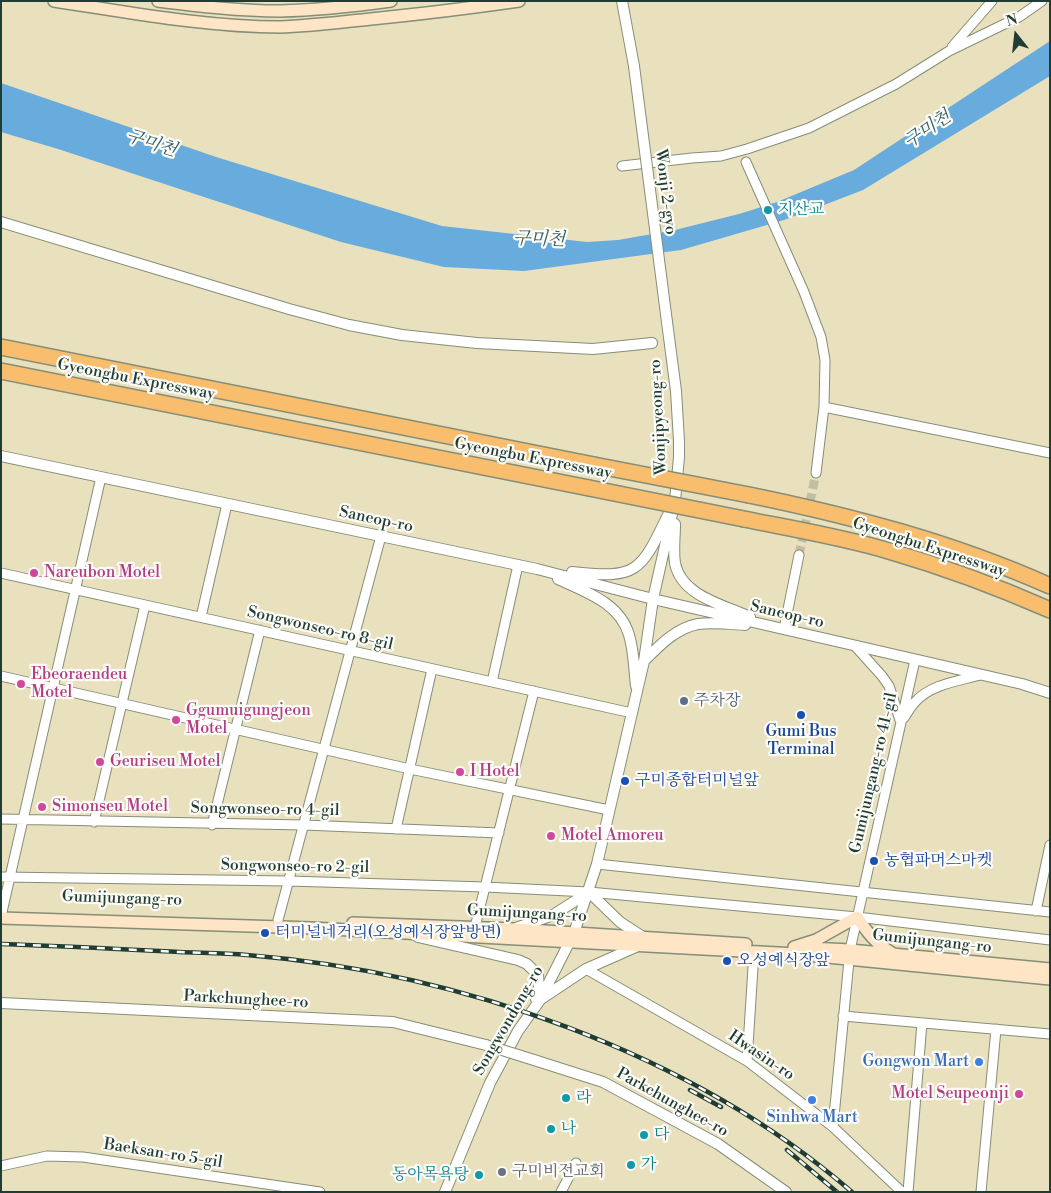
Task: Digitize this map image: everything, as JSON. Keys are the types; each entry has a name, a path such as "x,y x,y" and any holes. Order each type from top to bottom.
{"highway":[{"name":"Gyeongbu Expressway","path":"1,347 749,495 842,516 896,530 962,552 1050,586"},
{"name":"Gyeongbu Expressway","path":"1,371 830,536 888,550 948,569 1012,593 1050,610"}],"main road":[{"path":"54,1 188,20 281,27 413,15 519,1"},
{"path":"158,1 236,10 279,11 313,10 391,1"},
{"name":"Gumijungang-ro","path":"2,914 278,920 475,927 514,929 572,938"},
{"name":"Gumijungang-ro","path":"2,914 403,933 794,947 1050,979"},
{"path":"794,947 816,940 857,917 871,938 881,947 894,954"},
{"name":"Gumijungang-ro","path":"640,942 754,952 849,955 894,954 1050,969"}],"street":[{"name":"Wonji 2-gyo","path":"622,1 634,66 668,322"},
{"path":"949,51 992,1"},
{"path":"622,166 721,156 809,128 896,84 949,51 1020,17 1042,1"},
{"path":"747,166 797,277 821,337 825,360 824,407 816,472"},
{"path":"1,222 289,309 349,325 402,335 477,343 593,348 652,343"},
{"name":"Wonjipyeong-ro","path":"652,598 675,501 679,457 676,391 668,322"},
{"path":"824,407 1050,453"},
{"name":"Saneop-ro","path":"1,456 537,569 652,598 1022,684 1050,693"},
{"path":"2,914 6,877 23,820 101,477"},
{"path":"537,569 605,576 630,571 647,557 675,501"},
{"path":"675,501 675,564 686,584 699,594 779,628"},
{"path":"201,618 227,504"},
{"path":"278,920 381,536"},
{"path":"779,628 799,555"},
{"path":"492,682 518,565"},
{"path":"537,569 606,602 615,610 626,625 630,636 637,694"},
{"name":"Songwonseo-ro 8-gil","path":"1,573 632,713"},
{"name":"Songwondong-ro","path":"445,1192 490,1084 518,1031 540,1000 572,938 589,892 637,694 644,661 652,598"},
{"path":"94,822 145,605"},
{"path":"644,661 670,637 698,624 779,628"},
{"path":"212,825 260,630"},
{"path":"855,646 889,686 901,722"},
{"name":"Gumijungang-ro 41-gil","path":"833,1127 849,955 915,660"},
{"path":"396,829 432,669"},
{"path":"901,722 915,701 926,693 942,685 980,675"},
{"path":"1,676 410,769 609,810"},
{"path":"475,927 534,692"},
{"name":"Songwonseo-ro 4-gil","path":"1,819 212,825 304,825 499,833"},
{"path":"1036,911 1050,845"},
{"path":"597,864 1050,912"},
{"name":"Songwonseo-ro 2-gil","path":"6,877 289,881 589,892"},
{"path":"540,1000 586,969 640,942 589,892"},
{"path":"514,929 553,915 589,892 857,917 1050,940"},
{"path":"403,933 518,960 527,964 538,975 539,990 518,1031"},
{"path":"746,1061 754,952"},
{"name":"Hwasin-ro","path":"586,969 746,1061 833,1127 902,1192"},
{"name":"Parkchunghee-ro","path":"1,1003 393,1022 486,1045 602,1082 718,1144 786,1192"},
{"path":"843,1016 1050,1034"},
{"path":"908,1192 922,1023"},
{"path":"981,1192 996,1029"},
{"name":"Baeksan-ro 5-gil","path":"1,1166 46,1156 83,1157 320,1192"},
{"path":"561,1192 576,1163"}],"water":[{"name":"구미천","path":"1050,41 1050,76 863,190 784,220 681,250 524,271 444,267 341,242 1,132 1,83 216,157 442,226 587,242 618,240 675,230 739,214 777,202 854,170"}],"tunnel":[{"path":"799,555 816,473"}],"railway":[{"path":"1,944 221,953 327,964 408,980 488,1001 568,1027 645,1060 719,1098 788,1142 852,1192"},
{"path":"690,1090 721,1107"},
{"path":"787,1150 837,1192"}],"place":[{"name":"지산교","path":"768,210"},
{"name":"Nareubon Motel","path":"34,573"},
{"name":"Ebeoraendeu Motel","path":"21,684"},
{"name":"주차장","path":"684,701"},
{"name":"Gumi Bus Terminal","path":"801,715"},
{"name":"Ggumuigungjeon Motel","path":"176,720"},
{"name":"Geuriseu Motel","path":"100,762"},
{"name":"I Hotel","path":"460,772"},
{"name":"구미종합터미널앞","path":"625,781"},
{"name":"Simonseu Motel","path":"42,807"},
{"name":"Motel Amoreu","path":"551,836"},
{"name":"농협파머스마켓","path":"874,861"},
{"name":"터미널네거리(오성예식장앞방면)","path":"265,933"},
{"name":"오성예식장앞","path":"727,961"},
{"name":"Gongwon Mart","path":"979,1062"},
{"name":"Motel Seupeonji","path":"1019,1094"},
{"name":"라","path":"566,1098"},
{"name":"Sinhwa Mart","path":"812,1100"},
{"name":"나","path":"551,1129"},
{"name":"다","path":"644,1135"},
{"name":"가","path":"631,1165"},
{"name":"구미비전교회","path":"502,1172"},
{"name":"동아목욕탕","path":"479,1175"}]}
